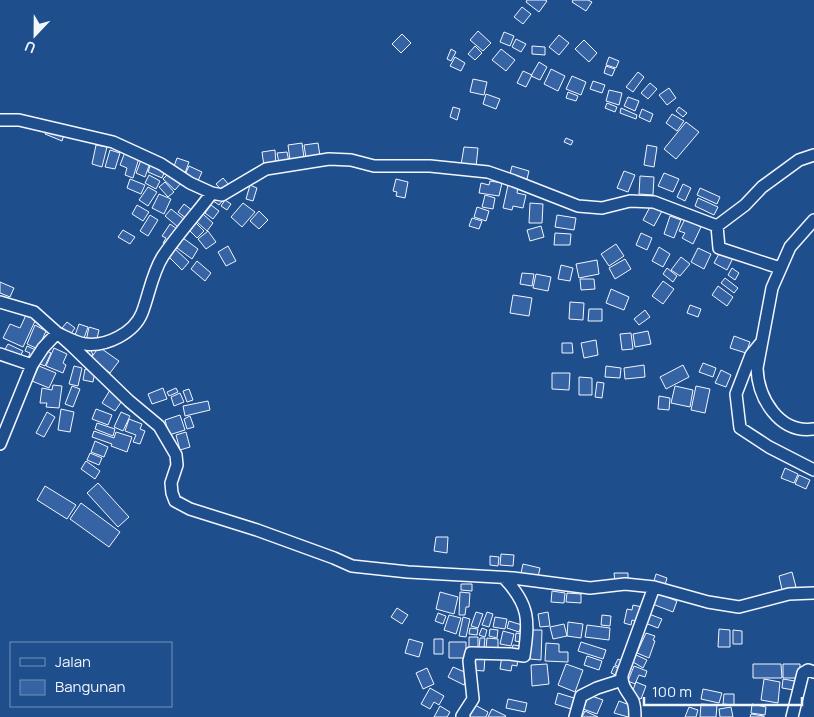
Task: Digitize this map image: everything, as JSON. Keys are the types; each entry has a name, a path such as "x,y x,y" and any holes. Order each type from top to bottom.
{"street":[{"path":"0,120 19,120 114,142 161,164 190,183 212,193 222,195 266,169 330,159 351,160 374,166 430,166 488,172 578,206 602,208 630,201 654,202 717,226"},
{"path":"717,226 745,205 762,187 799,160 814,155"},
{"path":"57,332 84,344 97,345 116,338 136,324 142,313 162,257 212,193"},
{"path":"814,220 790,246 772,288 761,343 758,378 765,402 779,418 793,428 814,429"},
{"path":"717,226 719,248 780,268"},
{"path":"0,302 34,312 129,401 159,426 176,455 177,465 171,483 172,494 175,501 190,509 258,530 352,566 408,572 504,578 590,588 625,584 654,587 708,602 739,607 788,594 814,593"},
{"path":"0,444 32,365 57,332"},
{"path":"761,343 751,355 736,394 740,428 768,447 814,470"},
{"path":"0,354 32,365"},
{"path":"464,717 464,712 473,699 469,656 472,653 524,656 527,617 516,591 504,578"},
{"path":"635,717 633,701 622,680 654,587"},
{"path":"792,717 804,673 808,670 814,672"},
{"path":"575,717 581,696 597,688 622,680"}],"building":[{"path":"527,0 547,1 539,12 526,2"},
{"path":"573,0 588,0 592,2 586,11 572,2"},
{"path":"522,7 531,14 523,24 514,17"},
{"path":"478,31 491,43 483,51 470,40"},
{"path":"504,32 514,36 510,46 500,42"},
{"path":"402,34 411,43 401,53 392,44"},
{"path":"559,35 569,43 559,55 549,47"},
{"path":"516,39 526,44 521,52 512,47"},
{"path":"584,40 597,53 589,62 575,49"},
{"path":"475,46 482,53 475,60 468,54"},
{"path":"532,46 545,47 545,55 532,54"},
{"path":"451,49 456,52 451,61 447,59"},
{"path":"501,49 515,60 506,71 492,60"},
{"path":"455,57 465,63 461,71 450,66"},
{"path":"609,57 619,61 616,68 606,65"},
{"path":"539,62 547,67 540,80 531,76"},
{"path":"606,66 615,69 612,76 604,73"},
{"path":"551,69 565,76 558,91 544,84"},
{"path":"523,71 532,75 526,87 517,83"},
{"path":"638,72 644,77 633,92 626,87"},
{"path":"572,76 586,82 581,95 566,89"},
{"path":"473,79 487,82 484,95 470,92"},
{"path":"593,81 605,85 602,93 590,89"},
{"path":"650,83 657,89 648,99 641,93"},
{"path":"669,88 676,98 667,105 659,95"},
{"path":"609,90 622,93 619,105 606,101"},
{"path":"568,92 578,96 576,101 566,98"},
{"path":"486,94 500,99 496,109 483,104"},
{"path":"628,97 639,101 635,111 624,106"},
{"path":"607,103 617,107 615,112 605,108"},
{"path":"453,107 460,109 457,120 450,117"},
{"path":"679,107 687,113 683,117 676,111"},
{"path":"621,108 637,115 636,119 620,113"},
{"path":"642,109 653,114 650,122 639,117"},
{"path":"672,114 684,121 677,131 666,123"},
{"path":"686,122 699,132 676,159 664,149"},
{"path":"48,128 64,135 62,141 45,134"},
{"path":"566,138 573,141 571,145 564,142"},
{"path":"302,143 304,158 290,160 288,145"},
{"path":"318,143 320,156 306,158 304,145"},
{"path":"96,145 107,147 102,167 92,164"},
{"path":"647,145 657,147 654,167 644,165"},
{"path":"464,147 478,148 476,167 461,165"},
{"path":"110,150 120,153 115,169 105,167"},
{"path":"275,150 276,165 264,166 262,152"},
{"path":"125,152 139,158 133,178 125,175 127,168 120,165"},
{"path":"287,152 289,162 279,163 277,153"},
{"path":"177,158 189,162 185,173 173,169"},
{"path":"141,160 150,163 145,177 136,173"},
{"path":"151,163 166,168 162,178 148,172"},
{"path":"189,166 202,172 197,183 184,177"},
{"path":"512,166 529,171 527,179 510,174"},
{"path":"624,171 635,175 628,192 617,188"},
{"path":"170,172 181,183 175,190 163,179"},
{"path":"664,173 679,179 673,192 658,186"},
{"path":"149,175 160,181 156,189 145,183"},
{"path":"640,176 654,177 653,195 639,194"},
{"path":"223,178 230,186 223,192 216,184"},
{"path":"130,179 145,185 141,194 127,188"},
{"path":"396,179 408,182 405,198 396,196 397,192 393,191"},
{"path":"490,181 502,183 499,196 479,193 481,183 489,185"},
{"path":"165,182 174,192 168,197 159,187"},
{"path":"683,184 691,188 685,201 677,197"},
{"path":"250,185 257,188 253,201 246,199"},
{"path":"508,185 518,187 517,193 526,195 523,208 513,206 512,210 503,208"},
{"path":"148,187 157,192 148,206 139,200"},
{"path":"700,188 720,197 717,204 697,195"},
{"path":"159,194 171,199 164,214 152,208"},
{"path":"216,195 223,200 219,205 212,200"},
{"path":"485,195 495,198 493,209 482,207"},
{"path":"698,198 718,207 714,215 695,206"},
{"path":"225,200 231,204 227,210 221,206"},
{"path":"243,203 255,212 242,227 231,217"},
{"path":"530,203 543,204 542,223 529,223"},
{"path":"184,204 193,211 187,219 178,212"},
{"path":"137,205 149,212 143,221 132,214"},
{"path":"211,205 219,211 213,219 205,213"},
{"path":"651,205 662,211 654,226 643,220"},
{"path":"477,207 489,211 486,221 474,217"},
{"path":"171,209 185,220 178,227 165,216"},
{"path":"259,211 268,220 259,229 250,221"},
{"path":"203,214 213,223 207,231 197,222"},
{"path":"150,215 158,220 148,236 140,231"},
{"path":"557,215 576,218 574,230 555,227"},
{"path":"670,216 681,220 674,238 664,234"},
{"path":"472,218 482,221 479,229 469,226"},
{"path":"685,219 701,227 693,244 682,238 685,233 679,231"},
{"path":"195,222 204,231 197,238 188,229"},
{"path":"170,224 180,231 169,247 163,243 166,238 162,236"},
{"path":"541,226 544,237 530,241 527,230"},
{"path":"123,230 135,237 130,244 118,237"},
{"path":"208,231 216,242 206,249 198,239"},
{"path":"555,233 571,234 570,245 554,245"},
{"path":"641,233 652,238 647,250 636,245"},
{"path":"183,238 198,249 192,259 177,248"},
{"path":"616,244 624,256 609,266 601,254"},
{"path":"228,246 236,261 226,266 218,252"},
{"path":"173,247 189,262 182,270 166,254"},
{"path":"659,247 670,254 663,267 652,261"},
{"path":"698,248 711,254 704,269 691,262"},
{"path":"720,252 733,258 727,270 714,263"},
{"path":"681,257 690,264 680,276 671,270"},
{"path":"625,259 631,269 615,279 609,268"},
{"path":"597,260 599,274 579,278 576,264"},
{"path":"197,261 211,273 205,281 191,269"},
{"path":"561,265 573,268 570,281 558,279"},
{"path":"667,268 677,276 673,282 663,274"},
{"path":"732,268 739,273 735,280 728,275"},
{"path":"522,273 534,274 532,286 520,284"},
{"path":"536,274 551,277 548,291 533,288"},
{"path":"725,278 738,288 734,293 721,283"},
{"path":"580,279 594,279 595,289 581,290"},
{"path":"663,281 674,289 663,304 652,296"},
{"path":"0,282 14,288 10,297 0,293"},
{"path":"718,286 733,297 727,306 712,295"},
{"path":"611,289 629,297 624,310 606,303"},
{"path":"513,295 532,298 529,316 510,313"},
{"path":"570,302 584,303 583,320 569,319"},
{"path":"690,305 701,309 698,317 687,313"},
{"path":"589,309 602,309 602,321 588,321"},
{"path":"645,310 650,317 639,325 634,319"},
{"path":"26,315 36,319 23,347 3,338 10,324 20,328"},
{"path":"67,322 75,328 70,335 62,328"},
{"path":"79,324 88,327 83,341 74,338"},
{"path":"35,325 46,331 38,349 27,344"},
{"path":"89,327 99,330 96,343 86,341"},
{"path":"648,331 651,344 635,347 633,334"},
{"path":"631,333 633,349 622,350 620,334"},
{"path":"734,336 750,342 746,353 730,348"},
{"path":"596,340 598,355 584,358 581,343"},
{"path":"562,343 572,343 573,353 562,353"},
{"path":"8,344 23,351 19,358 4,351"},
{"path":"27,346 38,351 33,361 28,358 30,353 25,351"},
{"path":"89,346 93,355 85,358 82,349"},
{"path":"99,347 119,361 110,373 91,358"},
{"path":"54,348 67,354 63,363 66,365 63,373 46,366"},
{"path":"47,351 51,353 45,366 40,364"},
{"path":"703,363 716,368 713,377 699,372"},
{"path":"644,365 645,377 625,379 624,368"},
{"path":"683,365 689,377 666,389 660,377"},
{"path":"39,366 56,373 49,388 32,381"},
{"path":"74,366 82,368 78,386 69,384"},
{"path":"606,366 621,368 620,378 605,377"},
{"path":"85,369 95,371 93,382 83,380"},
{"path":"721,370 731,375 726,387 715,383"},
{"path":"552,373 570,373 569,390 552,389"},
{"path":"579,377 592,378 592,395 579,395"},
{"path":"597,382 604,383 602,398 595,397"},
{"path":"53,385 62,386 59,408 46,407 47,403 40,403 42,388 52,390"},
{"path":"72,386 80,389 73,407 65,404"},
{"path":"675,386 693,390 690,407 671,403"},
{"path":"696,386 710,389 705,413 691,410"},
{"path":"163,388 167,399 152,404 148,394"},
{"path":"176,388 178,392 169,396 167,392"},
{"path":"189,389 193,400 187,402 183,391"},
{"path":"110,390 124,398 115,411 102,403"},
{"path":"180,393 184,402 174,406 171,397"},
{"path":"659,396 670,398 669,410 658,409"},
{"path":"208,401 210,410 185,416 183,406"},
{"path":"61,409 74,412 70,432 58,430"},
{"path":"96,409 112,415 108,425 92,419"},
{"path":"47,412 55,417 44,437 36,433"},
{"path":"121,412 130,416 123,431 114,427"},
{"path":"180,415 185,430 169,435 165,420"},
{"path":"190,416 194,427 187,429 184,419"},
{"path":"129,419 142,424 140,429 145,431 140,444 133,442 136,435 125,431"},
{"path":"97,423 115,429 113,436 95,429"},
{"path":"94,431 114,438 116,432 132,437 127,452 92,437"},
{"path":"186,432 190,447 180,450 176,435"},
{"path":"95,441 108,447 104,457 91,452"},
{"path":"90,453 102,458 99,465 87,460"},
{"path":"86,461 100,471 95,479 81,469"},
{"path":"785,468 798,474 794,483 781,478"},
{"path":"799,475 810,480 806,489 795,484"},
{"path":"98,483 129,517 118,527 87,493"},
{"path":"45,486 76,505 67,519 37,500"},
{"path":"81,503 120,532 109,547 70,519"},
{"path":"436,537 448,537 447,553 434,551"},
{"path":"501,554 514,555 513,566 500,565"},
{"path":"490,556 499,557 498,566 490,565"},
{"path":"523,564 540,568 538,577 521,573"},
{"path":"792,572 796,587 782,590 779,576"},
{"path":"614,573 628,573 628,581 615,582"},
{"path":"656,574 667,578 665,585 654,581"},
{"path":"461,584 472,584 472,591 461,590"},
{"path":"552,591 565,593 564,603 551,602"},
{"path":"440,592 458,597 454,614 436,609"},
{"path":"460,592 470,593 469,607 466,607 465,615 459,615"},
{"path":"654,592 677,601 673,612 650,603"},
{"path":"567,593 581,594 581,603 566,602"},
{"path":"633,605 642,607 639,622 632,620 631,625 624,623 627,609 632,610"},
{"path":"397,608 408,615 402,624 391,617"},
{"path":"476,612 483,614 478,628 471,626"},
{"path":"487,612 493,614 489,627 482,625"},
{"path":"548,612 550,626 540,627 538,614"},
{"path":"438,613 446,616 443,624 435,621"},
{"path":"649,614 662,619 658,628 645,623"},
{"path":"449,615 461,618 456,634 444,630"},
{"path":"602,615 611,616 610,626 601,625"},
{"path":"463,617 470,619 466,637 459,636"},
{"path":"495,617 507,619 505,629 493,627"},
{"path":"509,621 522,625 519,632 507,628"},
{"path":"568,622 583,624 581,638 567,636"},
{"path":"564,624 567,636 553,639 550,627"},
{"path":"587,625 610,628 609,640 585,637"},
{"path":"470,628 478,629 477,635 469,634"},
{"path":"482,628 487,630 485,637 479,635"},
{"path":"490,629 498,630 497,638 489,636"},
{"path":"719,629 730,630 730,647 718,647"},
{"path":"531,630 542,630 541,660 530,659"},
{"path":"733,630 742,631 742,644 733,644"},
{"path":"503,631 514,634 511,646 500,644"},
{"path":"516,633 523,634 521,642 515,641"},
{"path":"646,633 655,636 649,658 637,653"},
{"path":"469,637 478,637 478,648 469,648"},
{"path":"480,638 485,638 484,648 479,648"},
{"path":"487,638 498,639 498,649 486,648"},
{"path":"409,639 423,643 419,657 405,653"},
{"path":"434,639 443,639 443,654 434,654"},
{"path":"449,642 466,642 466,658 449,658"},
{"path":"581,642 606,650 603,659 578,651"},
{"path":"546,643 559,644 559,652 568,652 568,662 545,661"},
{"path":"513,645 522,646 520,654 511,652"},
{"path":"502,655 518,658 517,666 512,665 511,671 500,669"},
{"path":"636,655 647,660 643,668 633,662"},
{"path":"473,656 485,657 484,671 472,670"},
{"path":"587,656 602,661 599,670 584,665"},
{"path":"618,659 624,662 621,668 615,665"},
{"path":"547,664 549,684 532,686 531,665"},
{"path":"566,664 583,670 575,692 558,685"},
{"path":"753,664 781,664 782,678 753,678"},
{"path":"783,664 800,664 800,678 783,678"},
{"path":"614,666 621,670 618,676 611,673"},
{"path":"634,666 647,671 645,677 639,675 635,684 628,681"},
{"path":"453,667 469,674 464,685 448,677"},
{"path":"427,668 434,684 423,689 416,673"},
{"path":"764,679 780,682 778,703 761,700"},
{"path":"783,679 795,681 794,690 782,688"},
{"path":"636,682 646,686 641,699 631,695"},
{"path":"430,688 444,696 439,705 434,702 430,709 421,704"},
{"path":"703,689 722,693 719,703 701,699"},
{"path":"558,693 574,698 571,709 555,704"},
{"path":"724,694 734,694 734,705 723,704"},
{"path":"589,695 603,700 597,714 583,709"},
{"path":"508,699 527,703 525,712 506,708"},
{"path":"619,701 632,706 628,717 614,713"},
{"path":"701,704 717,705 716,717 700,717"},
{"path":"752,704 766,707 765,715 751,713"},
{"path":"475,705 488,712 486,717 469,717"},
{"path":"440,706 450,712 447,717 434,717"},
{"path":"689,707 698,710 696,717 685,717"},
{"path":"731,707 733,717 720,717 719,709"},
{"path":"492,709 506,716 488,717"},
{"path":"585,711 598,717 582,717"},
{"path":"751,714 764,716 764,717 750,717"}]}
